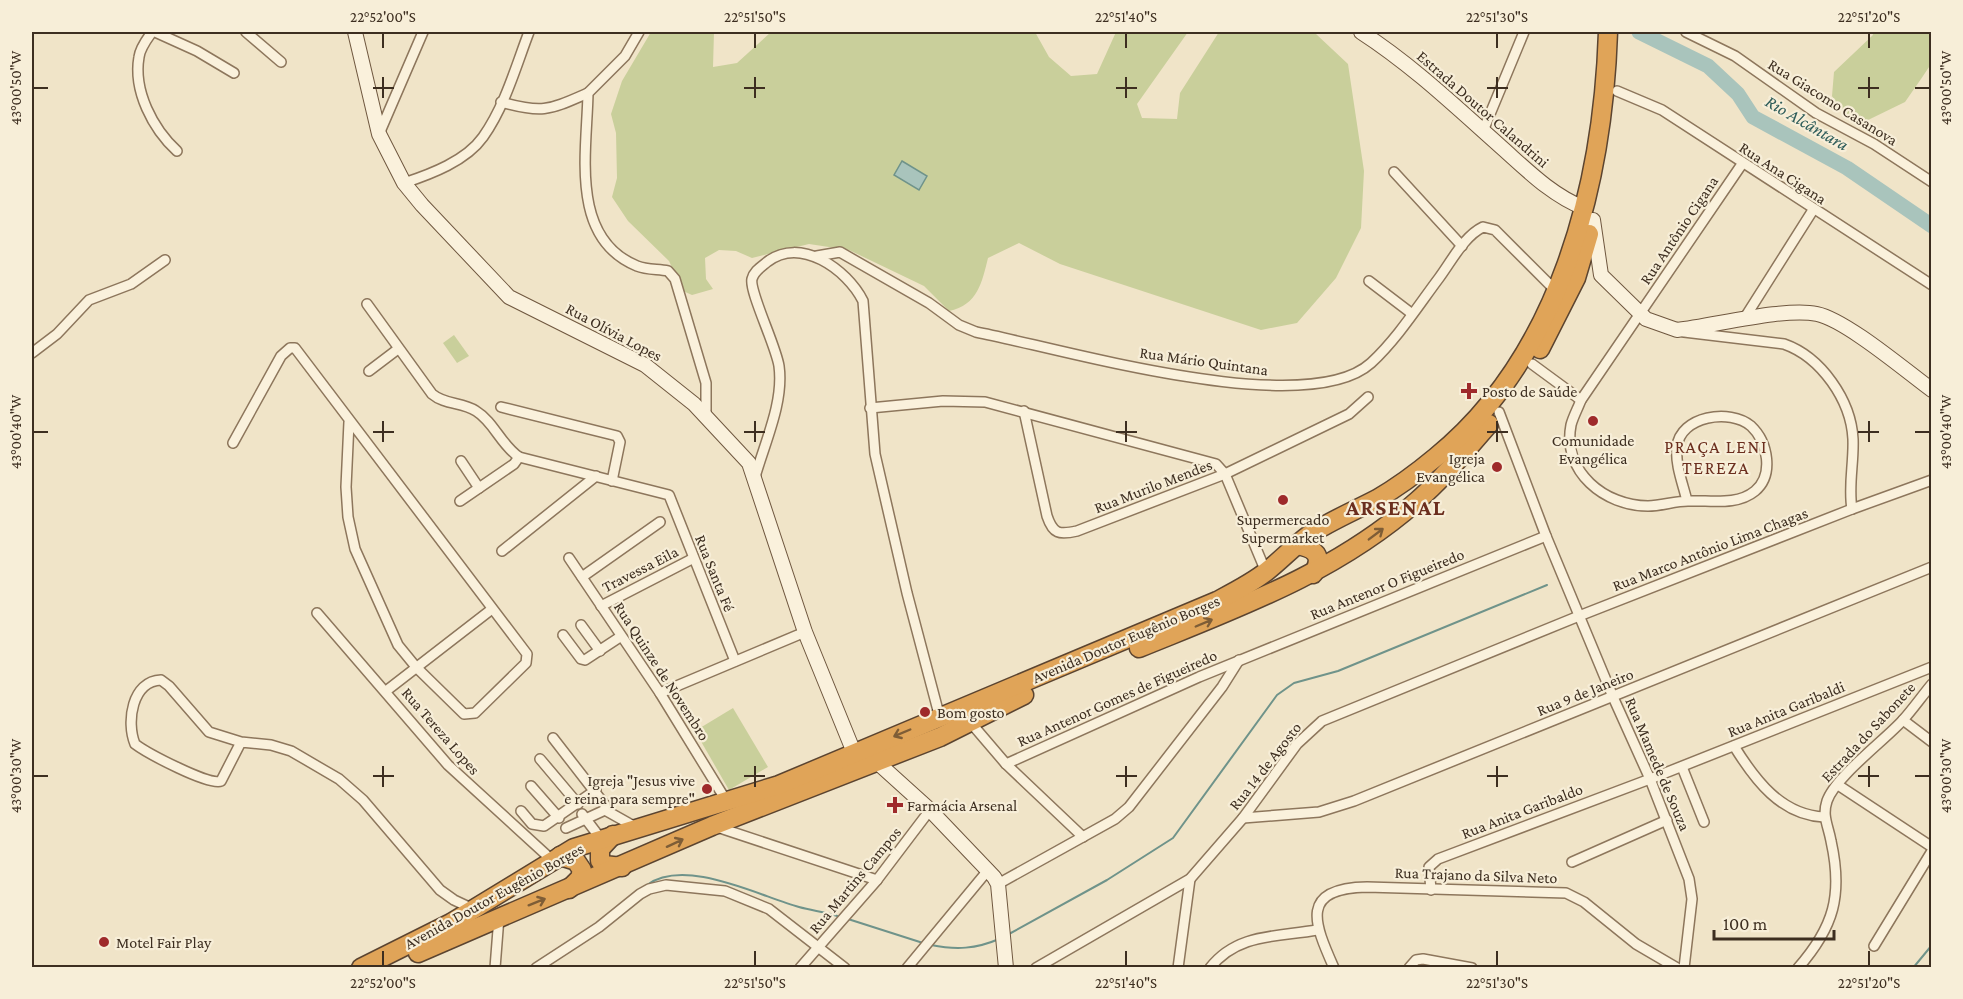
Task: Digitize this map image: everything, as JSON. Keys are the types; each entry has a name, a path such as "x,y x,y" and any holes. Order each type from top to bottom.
{"highway":[{"name":"Avenida Doutor Eugênio Borges","path":"387,968 499,917 622,867 712,825 878,763 971,723 1019,697 1201,625 1313,574 1374,536 1418,501 1499,412 1532,364 1576,278 1617,92 1608,32"},
{"name":"Avenida Doutor Eugênio Borges","path":"361,968 432,934 557,858 607,837 728,803 855,755 1217,601 1266,572 1322,527 1403,482 1469,428 1496,397 1527,352 1589,214 1601,126 1619,32"},
{"path":"1297,545 1311,548 1318,555 1319,563 1313,574"},
{"path":"607,837 600,849 600,861 604,865 622,867"},
{"path":"557,858 576,861 582,870 580,878 570,889"}],"street":[{"path":"177,151 158,131 141,89 139,55 153,32 197,51 234,73"},
{"path":"246,32 281,62"},
{"name":"Rua Olívia Lopes","path":"355,32 379,134 404,183 422,206 509,297 645,365 673,385 706,416 749,463 805,632 855,755"},
{"path":"379,134 423,32"},
{"path":"404,183 454,161 483,137 501,102 529,32"},
{"path":"501,102 537,111 556,107 588,93 625,56 639,32"},
{"name":"Estrada Doutor Calandrini","path":"1362,32 1416,71 1561,198 1589,214"},
{"path":"1483,131 1524,32"},
{"name":"Rua Giacomo Casanova","path":"1686,32 1735,56 1807,107 1874,144 1932,182"},
{"name":"Rua Ana Cigana","path":"1617,92 1662,110 1742,164 1932,285"},
{"path":"588,93 584,183 598,231 616,254 637,266 668,271 675,279 706,383 706,416"},
{"name":"Rua Antônio Cigana","path":"1687,501 1647,506 1603,495 1590,485 1575,460 1571,442 1571,426 1581,400 1742,164"},
{"path":"1394,172 1462,246"},
{"path":"1743,320 1813,210"},
{"path":"1589,214 1601,275 1641,314 1658,325 1677,330 1784,344 1799,349 1812,361 1838,392 1852,425 1852,509"},
{"name":"Rua Mário Quintana","path":"754,479 779,389 775,350 753,294 752,279 756,271 778,254 802,251 817,256 840,252 929,303 959,325 976,332 1136,366 1263,386 1320,382 1356,372 1378,355 1462,246 1478,230 1488,227 1495,230 1556,290"},
{"path":"817,256 857,289 865,312 870,408 878,466 907,592 940,718"},
{"path":"32,353 57,334 89,300 131,284 165,260"},
{"path":"1576,278 1601,275"},
{"path":"1368,281 1411,313"},
{"path":"367,304 432,394 441,401 476,410 507,447 519,456 612,481 620,442 617,436 501,407"},
{"path":"1677,330 1795,311 1820,314 1853,333 1932,390"},
{"path":"233,443 274,365 290,348 295,348 303,355 349,422 526,652 528,659 475,713 464,714 416,667 398,645 351,534 346,487 349,422"},
{"path":"369,370 398,349"},
{"path":"1532,364 1581,400"},
{"name":"Rua Murilo Mendes","path":"1024,411 1047,516 1054,532 1059,534 1077,531 1224,474 1349,414 1368,397"},
{"path":"870,408 971,400 1024,411 1216,464 1224,474 1266,572"},
{"name":"Rua Mamede de Souza","path":"1499,412 1546,536 1612,697 1650,779 1689,879 1692,899 1684,968"},
{"path":"1724,416 1742,421 1752,427 1764,445 1767,460 1765,477 1755,491 1739,499 1687,501 1678,463 1677,446 1681,434 1695,423 1724,416"},
{"path":"460,501 514,464 519,456"},
{"path":"461,461 478,488"},
{"path":"502,551 596,476"},
{"name":"Rua Marco Antônio Lima Chagas","path":"1579,616 1932,480"},
{"name":"Rua Santa Fé","path":"612,481 669,495 692,559 735,662"},
{"path":"582,577 660,522"},
{"name":"Rua Antenor O Figueiredo","path":"1239,660 1546,536"},
{"name":"Rua Quinze de Novembro","path":"568,558 660,693 728,803"},
{"name":"Travessa Eila","path":"601,606 692,559"},
{"name":"Rua 9 de Janeiro","path":"1243,818 1303,814 1334,808 1932,567"},
{"path":"386,691 492,609"},
{"name":"Rua Tereza Lopes","path":"316,612 448,765 557,858"},
{"name":"Rua 14 de Agosto","path":"1036,968 1190,879 1243,818 1297,744 1322,721 1579,616"},
{"path":"581,625 600,651"},
{"path":"660,693 805,632"},
{"path":"563,635 581,659 589,658 620,637"},
{"path":"998,885 1115,819 1129,807 1222,687 1239,660"},
{"name":"Rua Antenor Gomes de Figueiredo","path":"1006,764 1239,660"},
{"name":"Rua Anita Garibaldi","path":"1650,779 1932,667"},
{"path":"241,742 220,781 216,783 195,774 135,744 133,721 136,695 147,683 161,680 209,732 241,742 272,745 291,751 339,779 363,800 440,890 454,900 474,909"},
{"name":"Estrada do Sabonete","path":"1824,817 1830,795 1838,785 1903,720 1932,684"},
{"path":"1903,720 1932,742"},
{"path":"971,723 1006,764 1083,837"},
{"path":"554,738 597,790 605,810 638,828"},
{"path":"1734,746 1746,766 1768,792 1803,814 1824,817 1831,840 1836,874 1835,897 1824,935 1798,968"},
{"path":"540,759 585,817 607,837"},
{"path":"878,763 930,810 988,868 998,885 1006,968"},
{"path":"1682,766 1704,822"},
{"name":"Rua Anita Garibaldo","path":"1431,890 1429,867 1438,859 1650,779"},
{"path":"1838,785 1932,849 1874,946"},
{"path":"531,786 559,818"},
{"path":"521,811 536,826 544,826 559,818 597,790"},
{"path":"566,828 585,817 605,810"},
{"name":"Rua Martins Campos","path":"800,968 877,880 930,810"},
{"path":"1572,862 1667,820"},
{"path":"712,825 877,880"},
{"path":"907,968 988,868"},
{"path":"1178,968 1190,879"},
{"path":"536,968 599,927 640,894 666,885 705,887 745,898 769,909 845,968"},
{"name":"Rua Trajano da Silva Neto","path":"1317,930 1315,915 1319,904 1323,899 1347,888 1566,893 1584,902 1636,944 1677,968"},
{"path":"495,968 499,917"},
{"path":"1210,968 1221,955 1240,943 1317,930 1334,968"},
{"path":"1409,968 1416,960 1423,959 1472,968"}],"green space":[{"path":"651,32 714,32 713,67 737,63 771,32 1035,32 1049,57 1071,76 1097,74 1116,32 1188,32 1137,104 1142,118 1177,119 1180,93 1219,32 1316,34 1348,64 1364,171 1361,228 1336,278 1297,323 1261,330 1060,264 1019,243 988,258 981,284 973,298 959,308 949,311 924,286 849,250 809,244 752,258 736,251 719,250 705,258 706,279 713,289 692,295 683,291 669,261 628,221 612,197 617,178 616,133 611,114 622,81"},
{"path":"1872,32 1931,32 1931,64 1905,102 1866,121 1850,119 1832,96 1834,72 1873,35"},
{"path":"454,335 469,356 457,363 443,343"},
{"path":"733,708 768,767 729,790 695,731"}],"water":[{"path":"902,161 927,176 919,190 894,175"}],"waterway":[{"name":"Rio Alcântara","path":"1639,32 1708,66 1738,94 1753,117 1847,168 1932,226"},
{"path":"1009,934 1107,880 1173,838 1277,695 1294,683 1338,671 1547,585"},
{"path":"647,885 663,877 681,875 701,877 722,881 799,907 840,917"},
{"path":"848,919 923,943"},
{"path":"931,945 966,948 999,939"},
{"path":"1913,968 1932,945"}],"place":[{"name":"Posto de Saúde","path":"1469,391"},
{"name":"Comunidade Evangélica","path":"1593,421"},
{"name":"Igreja Evangélica","path":"1497,467"},
{"name":"Supermercado Supermarket","path":"1283,500"},
{"name":"Bom gosto","path":"925,712"},
{"name":"Igreja \"Jesus vive e reina para sempre\"","path":"707,789"},
{"name":"Farmácia Arsenal","path":"895,805"},
{"name":"Motel Fair Play","path":"104,942"}],"district":[{"name":"PRAÇA LENI TEREZA","path":"1716,457"},
{"name":"ARSENAL","path":"1396,507"}]}
